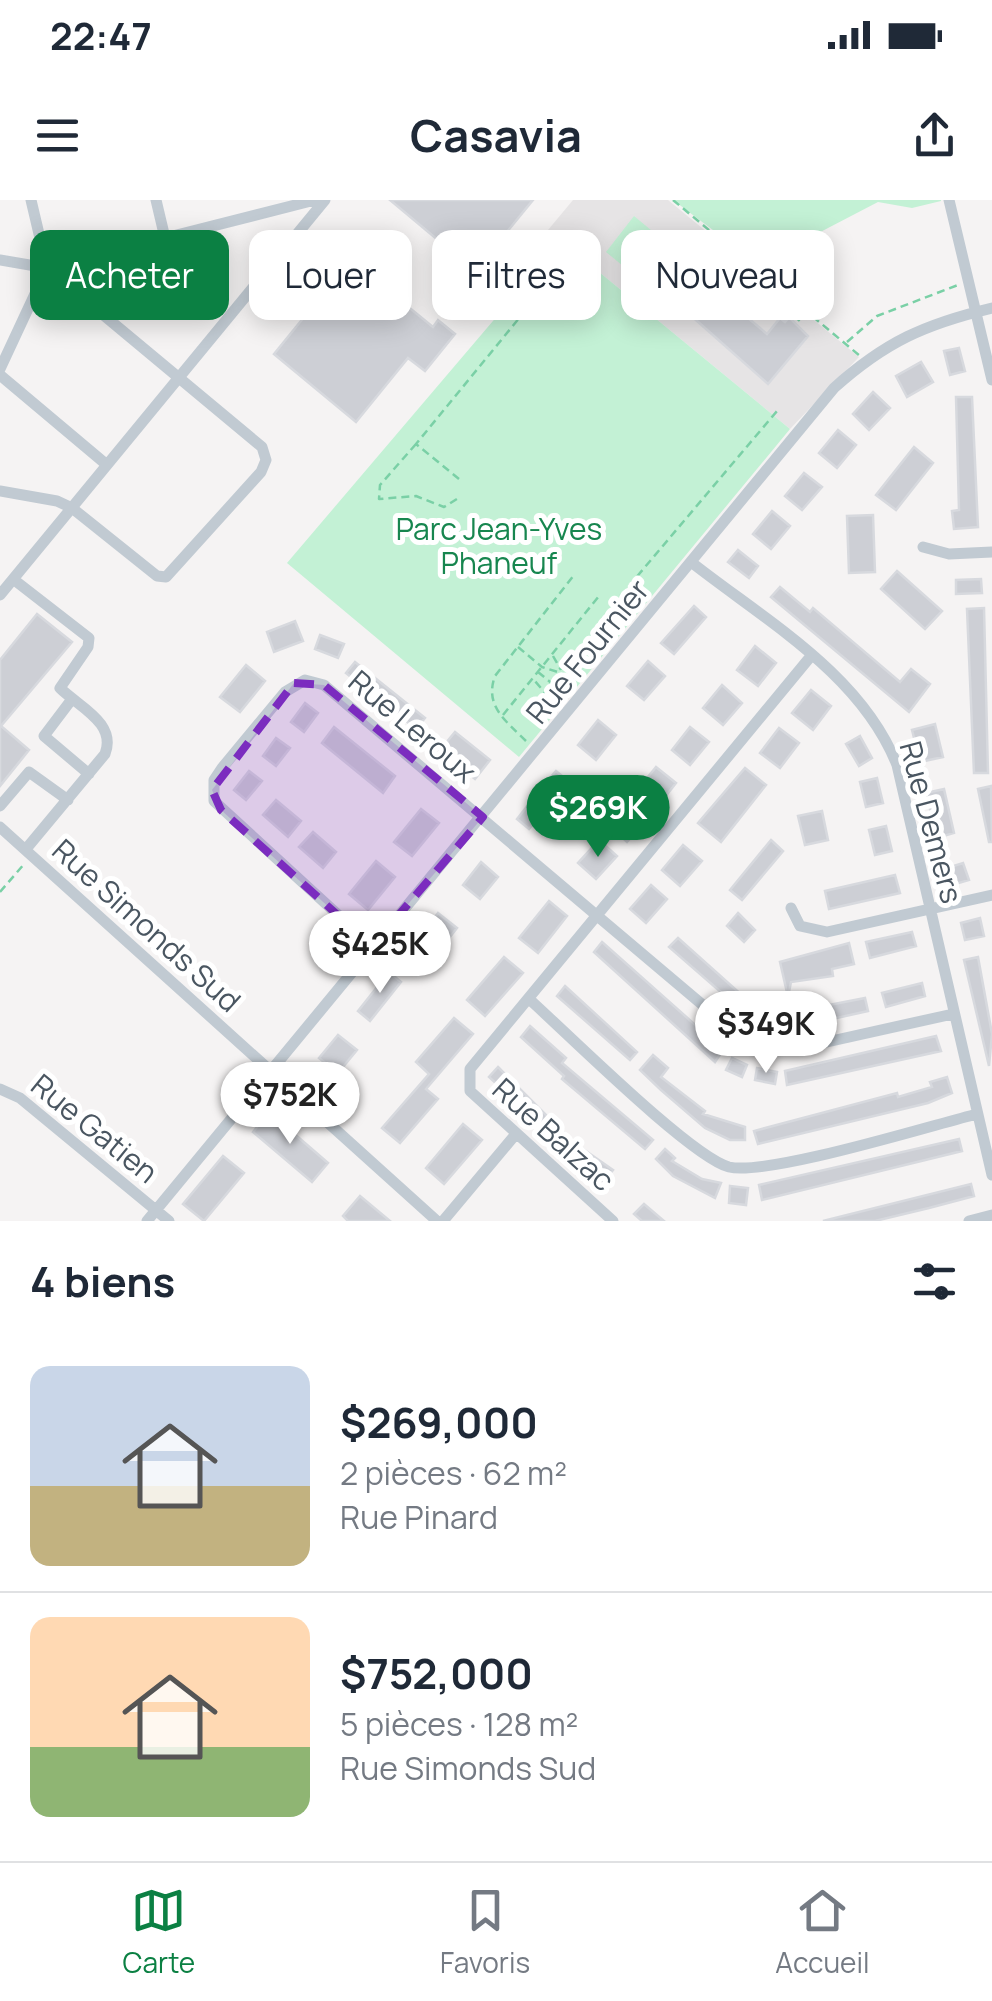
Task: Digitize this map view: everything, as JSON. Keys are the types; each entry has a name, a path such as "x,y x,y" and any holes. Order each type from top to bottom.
{"street":[{"path":"31,200 38,230"},
{"path":"156,200 163,230"},
{"path":"197,230 315,200"},
{"path":"0,595 324,200"},
{"path":"952,201 992,380"},
{"path":"0,260 30,265"},
{"path":"30,306 0,372 107,465"},
{"name":"Rue Fournier","path":"147,1221 834,388 865,360 917,330 992,308"},
{"path":"0,491 72,508 157,576 166,577 175,572 261,472 266,460 262,447 109,320"},
{"path":"924,547 949,554 992,552"},
{"name":"Rue Demers","path":"692,562 848,688 885,735 897,766 992,1175"},
{"path":"14,579 89,638 88,648 61,686 106,728 109,738 105,754 29,851"},
{"path":"810,656 529,999 692,1145 731,1167 776,1164 977,1114"},
{"name":"Rue Leroux","path":"372,946 214,801 214,780 285,692 305,680 324,686 730,1028 769,1047 800,1048 953,1014"},
{"path":"72,699 44,736 89,774"},
{"path":"1,802 32,772 68,800"},
{"name":"Rue Simonds Sud","path":"0,826 440,1221"},
{"path":"791,908 800,926 816,932 992,894"},
{"name":"Rue Balzac","path":"529,999 470,1069 470,1091 612,1221"},
{"name":"Rue Gatien","path":"0,1089 20,1098 170,1221"},
{"path":"440,1221 515,1134"},
{"path":"968,1221 992,1215"}],"path":[{"path":"673,200 710,230"},
{"path":"846,343 877,316 958,285"},
{"path":"460,497 444,507 416,496 380,499 380,484 518,320"},
{"path":"820,320 865,360"},
{"path":"612,606 777,411"},
{"path":"416,444 459,479"},
{"path":"526,740 496,712 490,689 574,575"},
{"path":"502,718 600,596"},
{"path":"518,647 542,667 564,674"},
{"path":"552,655 564,674"},
{"path":"538,672 556,686"},
{"path":"533,679 547,694 564,674"},
{"path":"0,892 29,851"}],"highlighted area":[{"path":"294,683 324,685 483,817 372,946 221,810 212,790"}],"shaded area":[{"path":"573,200 668,200 704,230 621,230 621,290 601,274 601,230 548,230"},
{"path":"657,320 814,320 859,357 790,429"}],"green space":[{"path":"673,200 941,200 912,208 878,202 824,230 713,230"},
{"path":"634,216 651,230 623,230"},
{"path":"621,233 621,264 606,252"},
{"name":"Parc Jean-Yves Phaneuf","path":"601,274 621,290 621,320 657,320 790,429 519,757 287,563 494,320 601,320"}],"building":[{"path":"390,200 533,200 508,230 432,230 432,235"},
{"path":"412,310 433,327 438,320 455,334 425,371 408,358 356,422 274,354 302,320 412,320"},
{"path":"696,320 750,320 767,334 778,320 792,320 808,336 768,384"},
{"path":"959,348 965,371 950,375 944,351"},
{"path":"921,362 933,382 907,397 896,376"},
{"path":"873,392 890,408 869,430 853,414"},
{"path":"956,397 972,397 978,527 954,529 952,511 959,510"},
{"path":"838,430 856,445 837,468 819,453"},
{"path":"914,447 933,463 896,510 876,495"},
{"path":"804,473 822,487 802,510 785,496"},
{"path":"772,511 790,526 771,549 753,534"},
{"path":"873,515 875,572 849,573 847,516"},
{"path":"738,550 758,566 749,578 728,562"},
{"path":"897,571 942,611 925,629 881,589"},
{"path":"981,579 982,593 956,594 956,580"},
{"path":"780,587 810,612 813,608 900,682 911,669 930,684 909,712 771,597"},
{"path":"694,606 706,617 674,654 661,643"},
{"path":"984,608 988,773 974,773 967,609"},
{"path":"37,614 72,642 1,726 29,750 0,786 0,660"},
{"path":"295,621 303,641 274,652 267,632"},
{"path":"320,635 344,644 338,658 315,649"},
{"path":"755,646 776,663 758,686 737,670"},
{"path":"648,661 665,676 644,700 627,686"},
{"path":"355,662 425,718 416,729 346,673"},
{"path":"246,665 265,681 240,712 220,697"},
{"path":"722,685 742,703 723,725 703,708"},
{"path":"811,690 831,706 813,730 792,713"},
{"path":"305,703 318,713 304,732 291,722"},
{"path":"598,720 616,735 596,760 578,745"},
{"path":"935,724 943,757 920,762 912,730"},
{"path":"334,727 395,776 383,793 322,743"},
{"path":"690,727 709,742 690,765 672,750"},
{"path":"779,728 799,743 780,768 760,753"},
{"path":"455,732 490,760 475,779 440,750"},
{"path":"860,736 872,758 859,766 846,744"},
{"path":"276,738 290,748 276,766 263,756"},
{"path":"656,767 676,783 658,806 638,789"},
{"path":"745,768 766,785 721,842 698,823"},
{"path":"249,771 262,781 246,800 234,790"},
{"path":"556,771 568,781 554,799 541,788"},
{"path":"877,778 883,803 866,807 860,782"},
{"path":"991,786 992,842 989,842 978,789"},
{"path":"944,789 954,833 937,838 926,793"},
{"path":"276,800 301,821 288,837 263,815"},
{"path":"532,800 545,810 529,829 517,819"},
{"path":"631,805 647,819 627,842 611,827"},
{"path":"421,809 439,823 412,856 394,842"},
{"path":"822,811 828,840 805,845 798,816"},
{"path":"886,826 892,851 875,855 869,830"},
{"path":"313,832 336,852 323,868 299,847"},
{"path":"599,840 617,856 596,879 578,863"},
{"path":"771,840 783,851 742,900 730,890"},
{"path":"683,845 702,861 680,886 662,870"},
{"path":"376,861 395,877 368,910 349,894"},
{"path":"481,862 498,877 480,899 463,885"},
{"path":"963,863 969,880 952,885 947,868"},
{"path":"895,875 900,893 829,909 825,891"},
{"path":"651,885 667,899 646,923 630,909"},
{"path":"549,901 567,916 538,953 519,938"},
{"path":"438,913 457,928 435,956 416,941"},
{"path":"738,913 755,930 744,942 727,926"},
{"path":"980,918 984,936 965,940 961,923"},
{"path":"912,932 916,946 870,958 866,942"},
{"path":"678,938 745,998 764,1008 754,1021 669,947"},
{"path":"602,942 701,1030 699,1034 723,1050 715,1062 594,952"},
{"path":"849,943 854,964 832,969 833,976 791,982 788,997 780,962"},
{"path":"504,957 523,973 485,1016 467,1000"},
{"path":"978,957 992,1034 989,1066 964,960"},
{"path":"389,972 401,982 370,1021 358,1011"},
{"path":"922,983 925,996 886,1007 882,993"},
{"path":"565,986 637,1052 630,1060 557,996"},
{"path":"865,998 868,1011 801,1026 798,1011"},
{"path":"770,1012 789,1013 788,1026 769,1025"},
{"path":"454,1018 473,1034 426,1089 438,1099 400,1143 382,1128 429,1074 416,1062"},
{"path":"530,1026 566,1058 562,1063 653,1140 645,1149 562,1079 564,1076 521,1037"},
{"path":"338,1035 357,1050 338,1073 319,1058"},
{"path":"936,1036 941,1051 787,1085 785,1071"},
{"path":"653,1055 668,1068 661,1077 705,1111 703,1114 745,1127 745,1140 730,1140 705,1128 661,1090 640,1070"},
{"path":"732,1058 747,1065 742,1077 726,1070"},
{"path":"498,1067 573,1142 613,1170 603,1182 489,1077"},
{"path":"757,1068 777,1072 775,1084 755,1080"},
{"path":"947,1077 952,1093 928,1103 758,1144 754,1131 897,1093 898,1097 932,1087 930,1082"},
{"path":"269,1112 328,1163 312,1182 253,1132"},
{"path":"463,1124 482,1140 444,1184 426,1168"},
{"path":"959,1139 962,1151 762,1200 759,1185"},
{"path":"665,1149 675,1158 672,1161 702,1179 721,1183 715,1198 673,1176 656,1159"},
{"path":"223,1156 244,1173 204,1221 183,1204"},
{"path":"971,1184 974,1196 929,1208 875,1221 823,1221"},
{"path":"730,1186 748,1188 746,1205 729,1203"},
{"path":"360,1196 390,1221 348,1221 343,1216"},
{"path":"644,1204 664,1221 642,1221 634,1214"}]}
